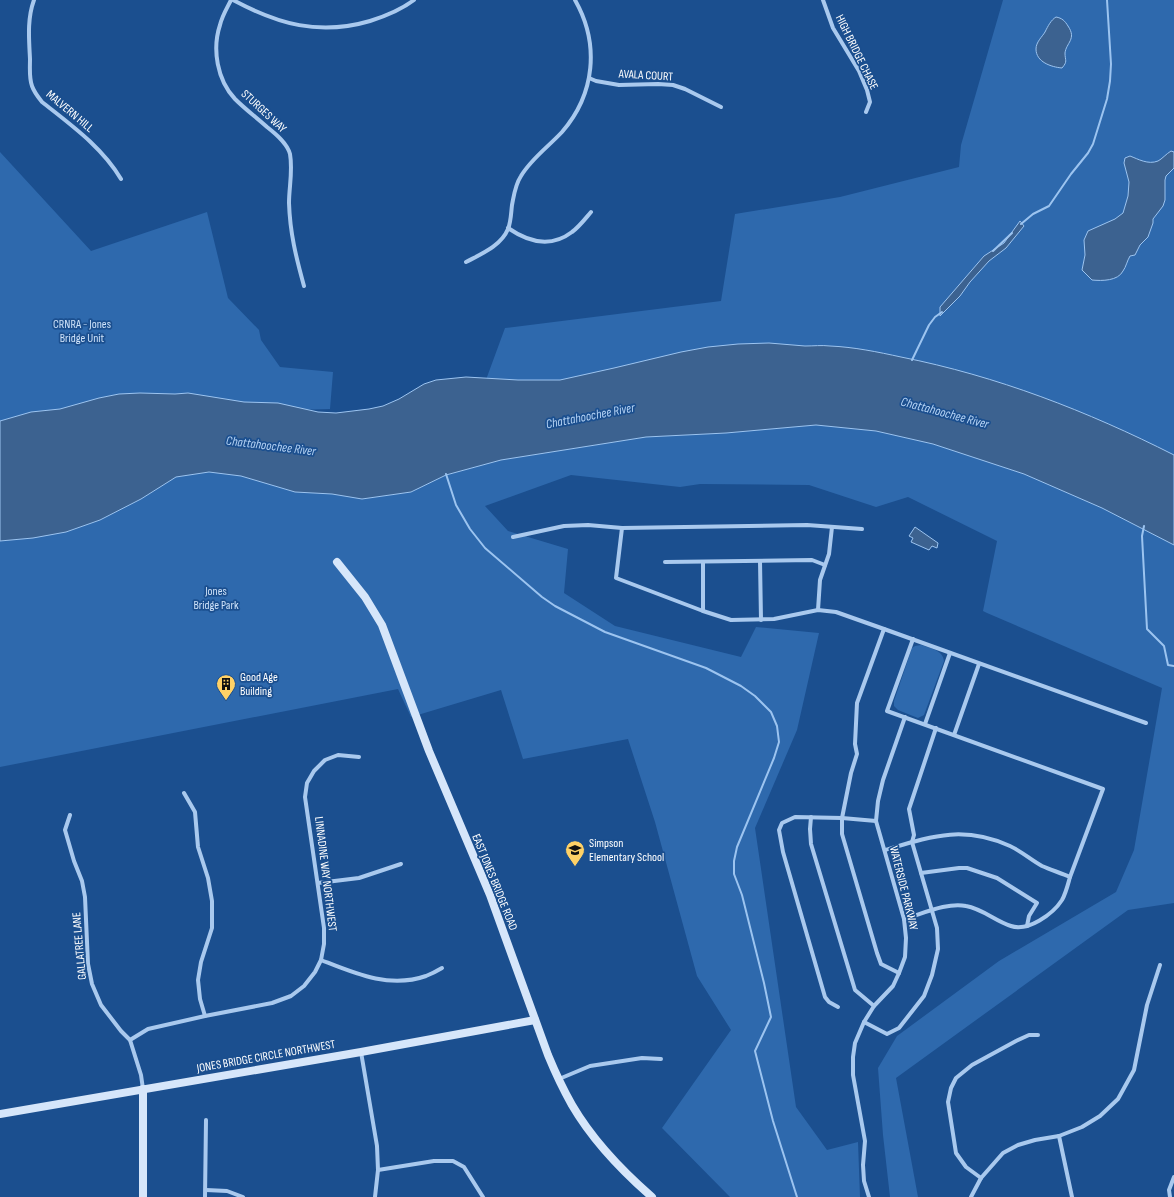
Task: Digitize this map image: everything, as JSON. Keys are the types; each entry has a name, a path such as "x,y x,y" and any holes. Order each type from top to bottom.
{"street":[{"name":"MALVERN HILL","path":"34,0 29,19 30,77 37,96 42,102 96,146 121,179"},
{"path":"232,0 261,14 283,22 312,27 345,26 362,23 405,7 414,0"},
{"name":"STURGES WAY","path":"232,0 220,23 217,34 216,51 219,69 223,81 234,98 276,135 285,144 288,150 292,170 289,202 291,233 304,286"},
{"path":"466,262 500,242 505,236 508,228 514,193 520,177 530,164 570,122 583,98 589,78 591,46 582,14 575,0"},
{"name":"HIGH BRIDGE CHASE","path":"823,0 833,28 859,71 867,90 870,102 866,112"},
{"name":"AVALA COURT","path":"589,78 596,81 619,85 658,84 673,86 685,89 721,107"},
{"path":"508,228 529,240 542,242 554,240 564,237 572,232 591,212"},
{"path":"513,537 564,526 588,525 622,528 807,525 862,529"},
{"path":"818,610 820,580 829,554 832,527"},
{"path":"622,528 616,578 703,611 731,620 774,619 818,610 836,612 1146,723"},
{"path":"665,562 812,560 825,565"},
{"path":"760,561 761,620"},
{"name":"EAST JONES BRIDGE ROAD","path":"337,562 365,597 382,625 428,751 490,895 548,1056 559,1079 585,1126 626,1174 652,1197"},
{"path":"703,562 703,611"},
{"path":"884,629 857,703 855,744 857,754 851,773 842,818 842,834 881,964 899,973"},
{"path":"904,919 952,905 966,906 980,910 1011,926 1027,926 1045,918 1056,909 1063,898 1103,788 887,711 913,639"},
{"path":"925,724 950,653"},
{"path":"954,735 979,664"},
{"name":"WATERSIDE PARKWAY","path":"868,1197 864,1181 863,1165 865,1141 853,1075 853,1057 855,1043 864,1022 874,1006 893,986 905,957 906,938 904,919 876,821 878,801 883,780 905,717"},
{"path":"864,1022 887,1034 899,1028 924,996 932,975 938,949 937,928 912,842 914,835 909,810 936,728"},
{"name":"LINNADINE WAY NORTHWEST","path":"130,1040 148,1029 272,1003 291,996 304,986 315,972 321,960 324,944 324,928 306,797 307,784 314,771 325,760 338,755 359,757"},
{"path":"184,793 195,812 198,847 208,878 212,901 212,928 201,962 198,980 200,999 205,1016"},
{"name":"GALLATREE LANE","path":"70,815 65,830 74,861 82,881 85,897 88,964 92,984 101,1005 130,1040 141,1075 143,1089"},
{"path":"838,1007 829,1002 825,996 783,852 779,830 782,823 795,817 842,818 876,821"},
{"path":"810,817 811,844 855,990 874,1006"},
{"path":"885,850 946,834 967,834 989,838 1012,847 1043,866 1070,877"},
{"path":"318,883 359,878 401,864"},
{"path":"922,873 966,868 997,878 1037,903 1029,916 1027,926"},
{"path":"321,960 366,977 394,981 409,980 426,976 442,968"},
{"path":"971,1197 981,1178 1003,1153 1018,1145 1035,1140 1059,1136 1082,1127 1100,1116 1118,1099 1134,1070 1147,1005 1160,965"},
{"name":"JONES BRIDGE CIRCLE NORTHWEST","path":"0,1114 361,1052 535,1020"},
{"path":"981,1178 966,1167 956,1153 948,1102 951,1088 956,1078 972,1065 1029,1035 1038,1035"},
{"path":"361,1052 376,1146 378,1170 375,1197"},
{"path":"559,1079 590,1066 642,1058 662,1059"},
{"path":"143,1089 143,1197"},
{"path":"205,1197 206,1120"},
{"path":"1059,1136 1072,1197"},
{"path":"378,1170 434,1161 453,1161 464,1167 483,1197"},
{"path":"1170,1197 1169,1190 1174,1177"},
{"path":"206,1190 227,1191 243,1197"}],"green space":[{"path":"1003,0 1174,0 1174,462 1085,419 476,407 505,328 721,301 735,214 840,197 959,167 961,145"},
{"name":"CRNRA - Jones Bridge Unit","path":"0,152 91,251 207,212 228,298 259,330 261,340 280,367 333,372 330,409 258,411 0,426"},
{"name":"Jones Bridge Park","path":"816,425 876,431 933,444 1024,474 1102,508 1174,545 1174,903 1128,910 896,1078 918,1197 890,1197 883,1135 878,1068 897,1036 999,961 1116,892 1134,850 1162,688 983,611 997,541 908,497 876,507 809,485 700,484 680,487 571,475 485,506 508,531 568,549 564,593 615,626 741,657 756,627 819,633 797,730 755,828 796,1107 827,1150 858,1142 860,1197 730,1197 662,1128 731,1030 697,976 655,822 628,739 523,759 501,690 411,717 398,689 0,767 0,541 66,532 100,520 141,499 176,477 209,472 241,476 295,492 332,494 362,499 411,492 446,475 501,460 646,437 726,433"},
{"path":"921,645 939,652 944,661 924,715 918,718 898,710 894,706 894,701 912,648"}],"water":[{"path":"1056,17 1060,18 1067,24 1071,34 1071,38 1065,53 1066,62 1062,68 1045,63 1037,54 1036,49 1039,40 1048,25"},
{"path":"1171,151 1174,152 1174,168 1166,176 1165,200 1163,206 1153,219 1148,237 1140,245 1135,255 1130,256 1121,274 1114,279 1092,280 1082,270 1085,255 1084,240 1088,231 1115,219 1123,213 1128,196 1129,182 1124,163 1125,158 1130,156 1143,161 1154,162 1160,160"},
{"path":"1020,221 1024,226 1006,248 989,261 970,282 960,296 940,316 940,307 984,256 1004,243"},
{"name":"Chattahoochee River","path":"769,343 839,347 884,353 972,374 1075,410 1174,455 1174,545 1102,508 1024,474 933,444 876,431 816,425 726,433 646,437 501,460 446,475 411,492 362,499 332,494 295,492 241,476 209,472 176,477 141,499 100,520 66,532 33,538 0,541 0,421 31,412 60,409 119,394 188,393 244,402 278,403 318,412 336,413 383,406 399,399 424,384 436,380 466,377 518,380 560,380 708,347"},
{"path":"915,527 938,543 937,548 932,546 929,550 911,542 913,538 909,536"}],"waterway":[{"path":"1021,224 1033,214 1049,206 1093,144 1107,99 1110,81 1111,64 1107,0"},
{"path":"993,251 1012,233"},
{"path":"912,360 929,325 935,317 942,312"},
{"path":"446,474 456,505 470,529 485,548 542,597 555,606 605,632 706,668 741,686 755,696 771,712 777,726 779,742 774,758 737,847 734,861 734,874 742,895 771,1017 755,1051 773,1121 797,1197"},
{"path":"1144,526 1142,536 1147,629 1164,646 1168,665 1174,666"}],"place":[{"name":"Good Age Building","path":"226,701"},
{"name":"Simpson Elementary School","path":"575,867"}]}
